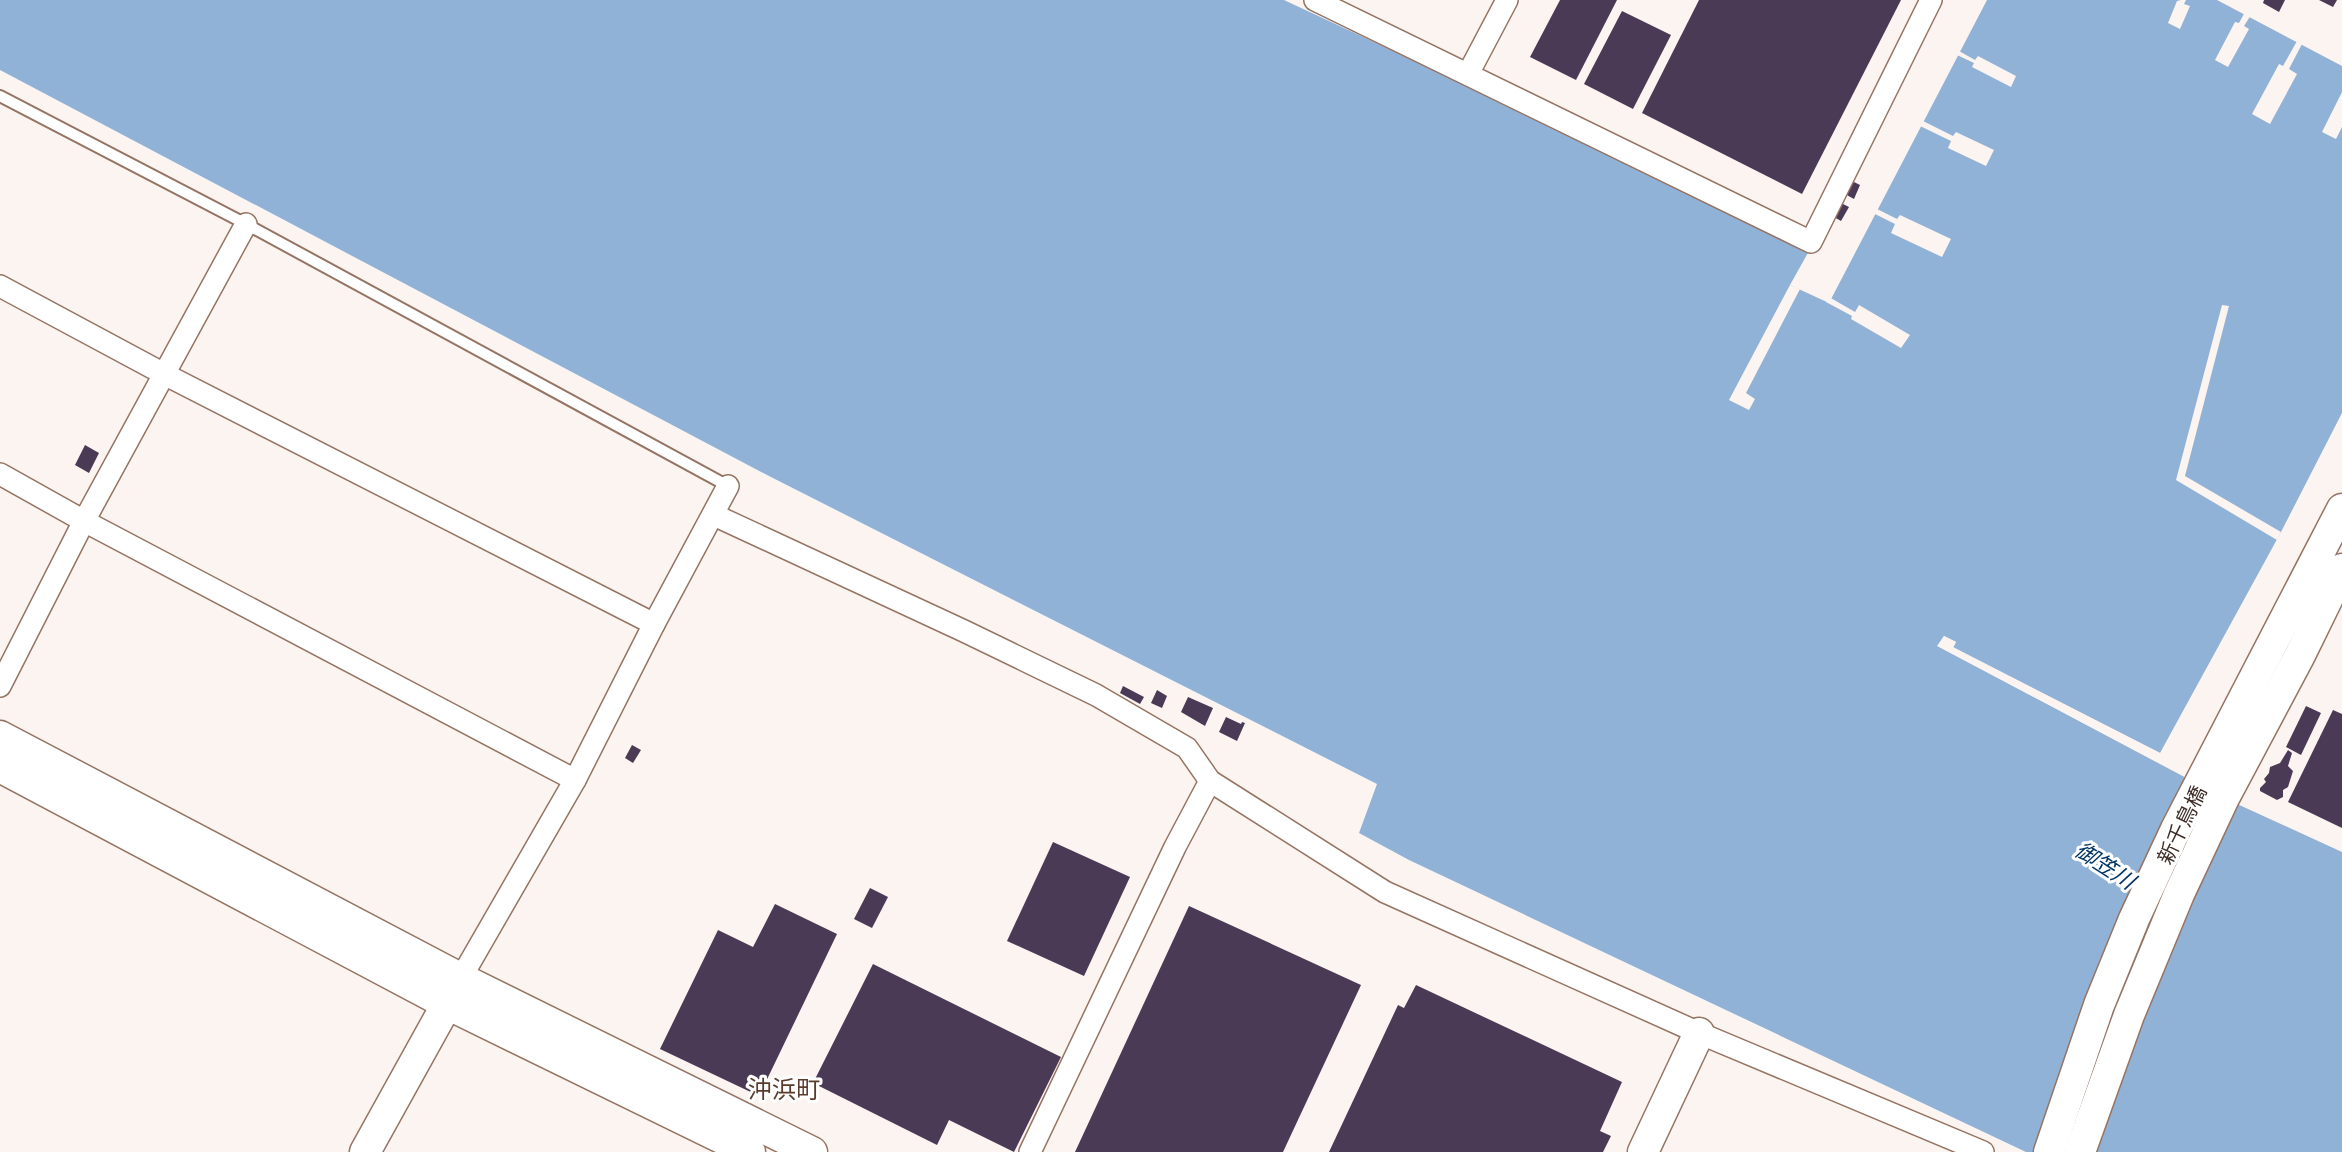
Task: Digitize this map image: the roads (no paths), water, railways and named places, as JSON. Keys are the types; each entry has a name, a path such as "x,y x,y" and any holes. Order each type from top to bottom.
{"street":[{"path":"1315,0 1811,242 1931,0"},
{"path":"1468,74 1507,0"},
{"path":"0,686 84,521 246,224"},
{"path":"0,286 164,374 654,624"},
{"path":"0,474 84,521 574,780"},
{"path":"365,1152 574,780 728,486"},
{"name":"新千鳥橋","path":"2049,1152 2099,1005 2134,919 2185,811 2342,509"},
{"path":"714,515 1096,695 1187,748 1210,781 1385,892 1699,1033 1983,1152"},
{"name":"新千鳥橋","path":"2080,1152 2128,1015 2163,931 2224,798 2300,655 2342,569"},
{"path":"0,736 454,991 750,1152"},
{"path":"0,767 454,991 800,1150"},
{"path":"1030,1152 1175,847 1210,781"},
{"path":"1643,1152 1699,1033"}],"lane":[{"path":"0,96 246,224 728,486"}],"water":[{"name":"御笠川","path":"0,0 1284,0 1520,110 1809,251 1790,285 1829,303 1987,0 2217,0 2342,66 2342,413 2281,532 2160,753 1953,647 1956,642 1944,636 1938,646 2224,798 2342,852 2342,1152 2026,1152 1409,860 1359,833 1377,784 767,475 0,70"}],"district":[{"name":"沖浜町","path":"784,1087"}]}
